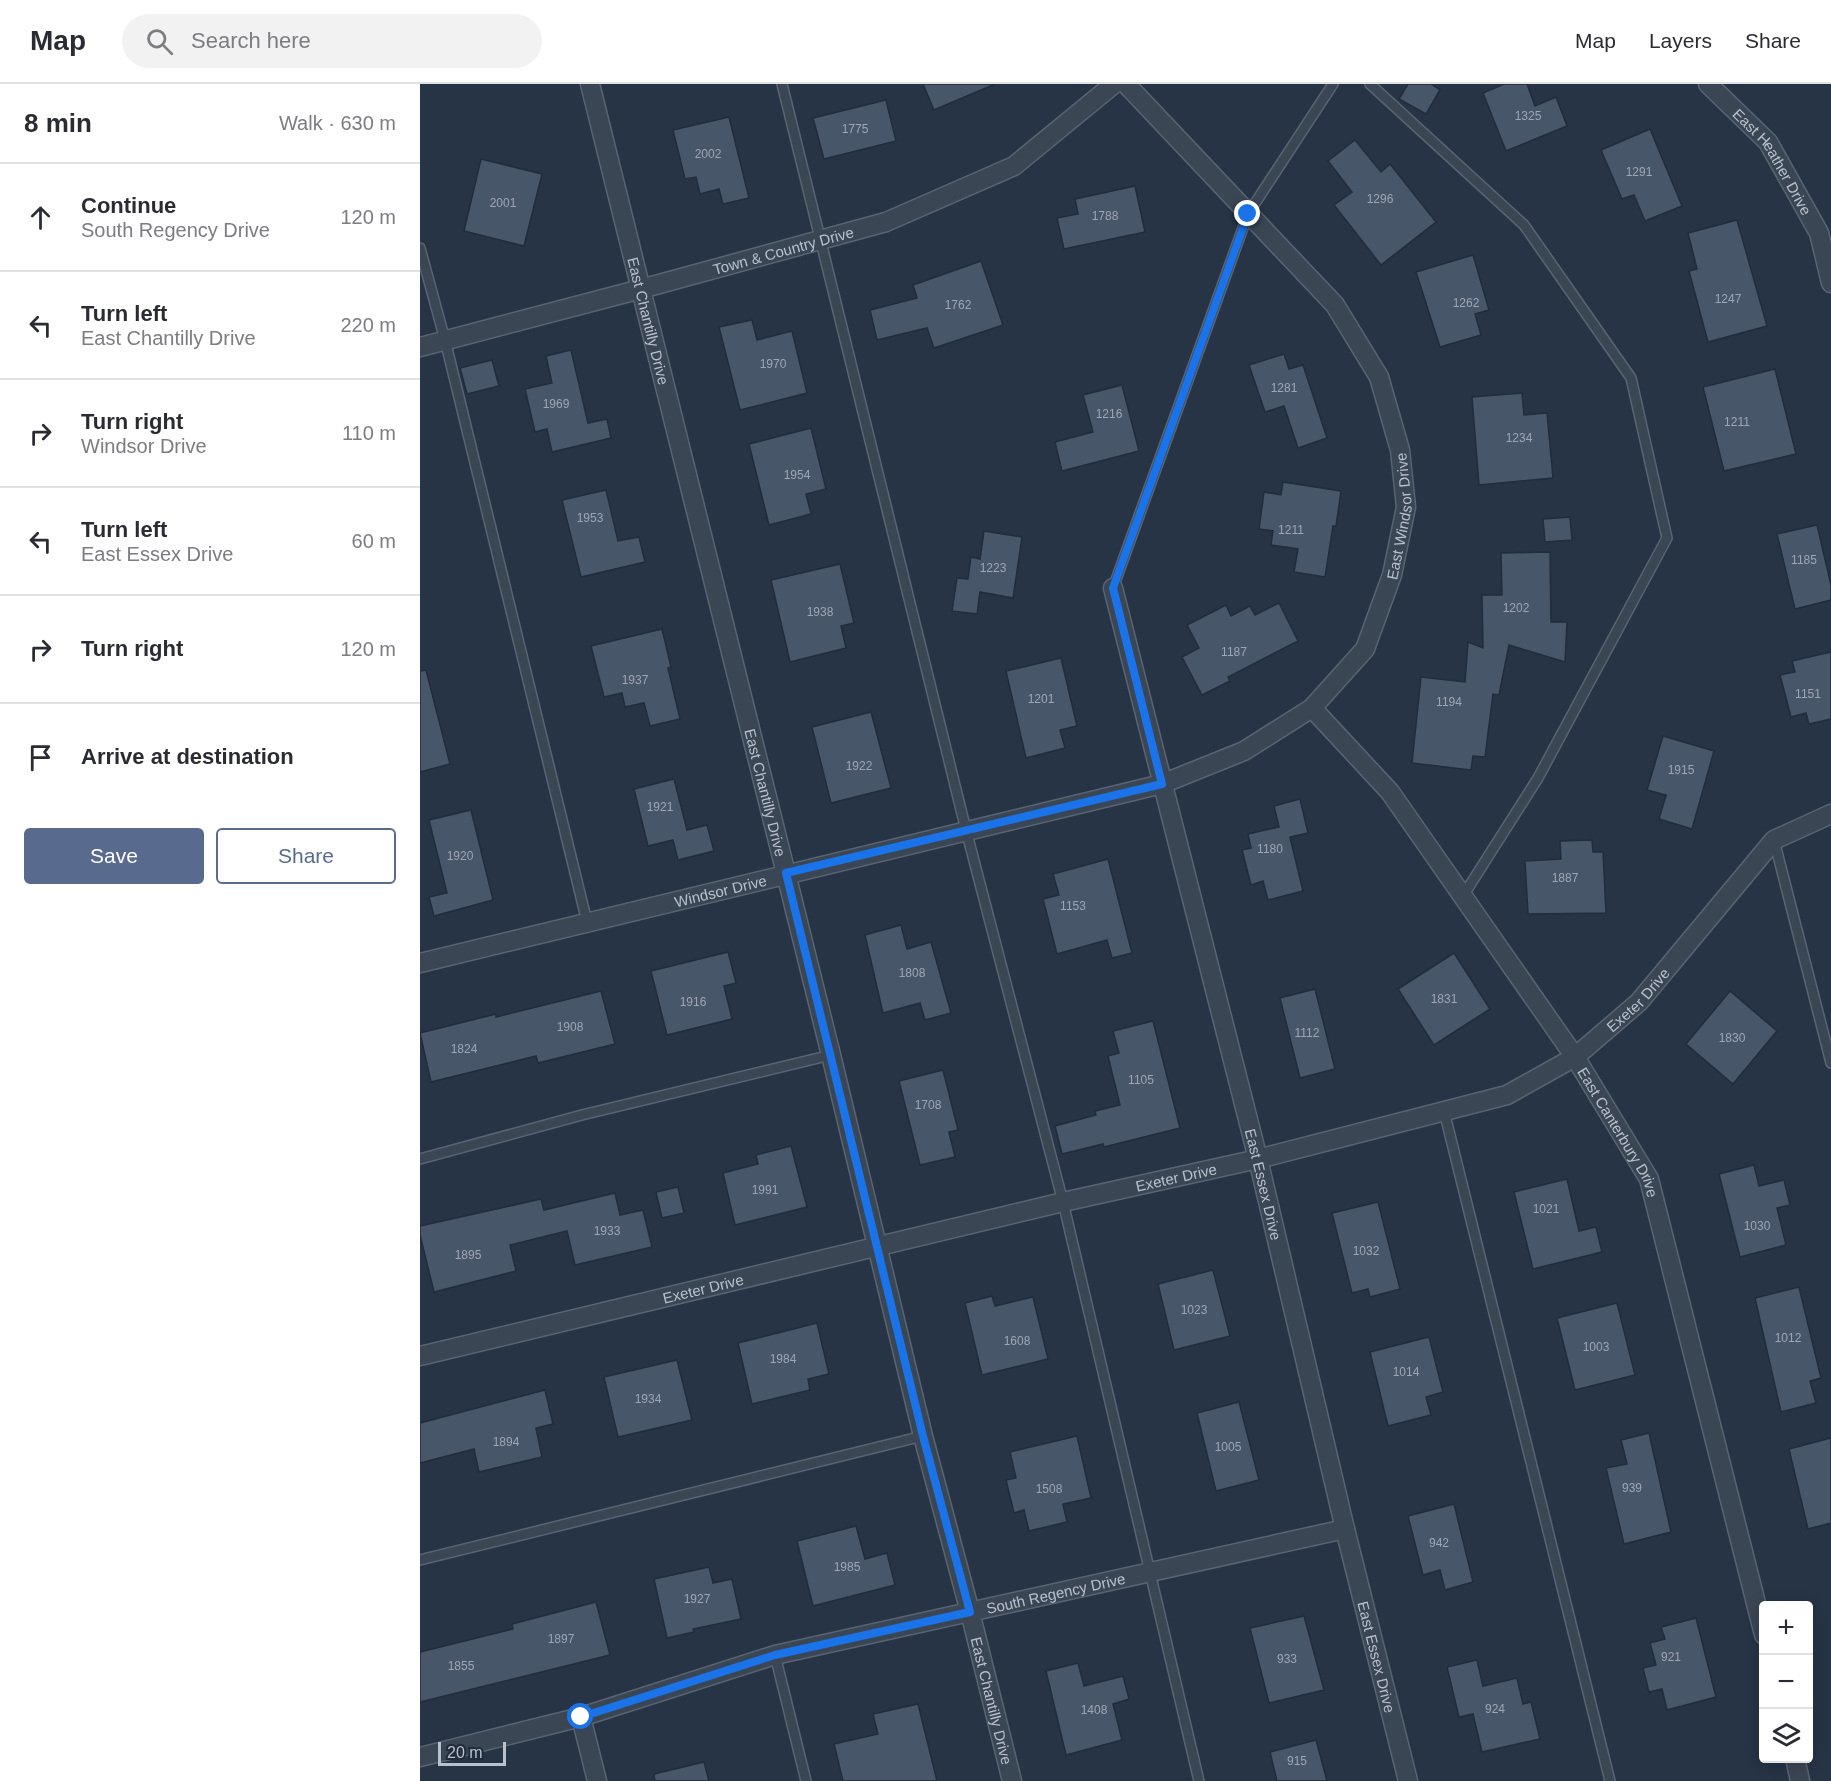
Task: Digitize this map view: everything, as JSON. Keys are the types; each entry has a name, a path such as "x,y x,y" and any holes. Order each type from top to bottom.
{"street":[{"name":"East Chantilly Drive","path":"590,84 923,1436 1012,1781"},
{"name":"Town & Country Drive","path":"420,347 886,222 1014,166 1114,84"},
{"name":"East Windsor Drive","path":"1126,84 1335,305 1379,377 1400,450 1406,507 1392,575 1365,649 1312,708 1244,751 1162,784"},
{"name":"East Heather Drive","path":"1708,84 1768,142 1819,233 1831,283"},
{"name":"East Essex Drive","path":"1113,588 1258,1159 1345,1529 1408,1781"},
{"name":"East Canterbury Drive","path":"1312,708 1390,792 1575,1057 1648,1179 1759,1615"},
{"name":"Windsor Drive","path":"420,963 1162,784"},
{"name":"Exeter Drive","path":"420,1356 1063,1202 1258,1159 1507,1095 1575,1057 1639,1002 1774,840 1831,814"},
{"name":"South Regency Drive","path":"420,1757 581,1717 775,1655 1345,1529"},
{"path":"581,1717 597,1781"},
{"path":"1796,1763 1800,1781"}],"lane":[{"path":"782,84 966,830 1063,1202 1199,1781"},
{"path":"1113,588 1248,214 1333,84"},
{"path":"1370,84 1524,225 1630,378 1667,538 1538,778 1463,896"},
{"path":"420,248 445,340 587,922"},
{"path":"1774,840 1831,1063"},
{"path":"420,1159 582,1115 831,1055"},
{"path":"1444,1111 1610,1781"},
{"path":"420,1560 923,1436"},
{"path":"775,1655 806,1781"}],"building":[{"path":"923,84 995,84 934,110"},
{"path":"1408,84 1431,84 1440,90 1426,114 1399,99"},
{"path":"1504,84 1527,84 1535,106 1556,97 1567,126 1506,151 1483,93"},
{"path":"886,100 896,141 824,159 813,118"},
{"path":"729,117 749,198 723,204 719,189 700,194 696,177 685,179 673,130"},
{"path":"1650,129 1682,206 1645,221 1634,195 1622,199 1601,150"},
{"path":"1355,140 1381,172 1390,164 1436,222 1381,265 1334,205 1352,192 1328,161"},
{"path":"481,159 542,174 524,246 464,231"},
{"path":"1135,186 1145,232 1064,249 1057,218 1078,214 1075,199"},
{"path":"1737,220 1767,326 1708,342 1689,271 1697,269 1688,233"},
{"path":"1473,255 1489,310 1475,314 1481,335 1440,347 1416,272"},
{"path":"981,261 1003,325 934,348 927,328 877,340 870,310 917,298 913,285"},
{"path":"752,320 757,340 792,331 807,393 740,410 719,327"},
{"path":"571,350 588,423 607,419 611,438 552,452 547,429 535,432 525,389 552,383 546,356"},
{"path":"1284,354 1289,369 1303,365 1327,438 1298,448 1284,406 1265,412 1249,365"},
{"path":"492,360 499,386 467,394 460,368"},
{"path":"1775,369 1796,454 1724,471 1703,387"},
{"path":"1122,385 1139,451 1062,471 1055,442 1093,432 1083,395"},
{"path":"1522,393 1524,415 1547,413 1553,478 1479,485 1472,397"},
{"path":"811,428 826,489 806,494 811,514 769,525 749,444"},
{"path":"1283,482 1341,491 1325,577 1294,572 1298,549 1271,545 1273,531 1259,529 1264,492 1281,495"},
{"path":"606,490 618,541 639,537 645,562 581,577 562,500"},
{"path":"1570,517 1572,540 1545,542 1543,519"},
{"path":"1817,525 1831,585 1831,600 1795,609 1777,534"},
{"path":"984,531 1022,537 1013,598 980,592 977,614 952,611 957,578 968,579 971,557 980,559"},
{"path":"1550,552 1551,622 1567,622 1565,662 1509,645 1499,695 1493,694 1485,757 1473,756 1471,770 1412,763 1421,677 1465,682 1468,642 1483,648 1482,595 1502,595 1501,553"},
{"path":"840,564 854,623 841,626 846,648 790,662 771,580"},
{"path":"1279,603 1298,641 1228,677 1230,681 1202,695 1182,657 1199,648 1187,625 1226,605 1231,616 1250,606 1255,615"},
{"path":"662,629 680,719 650,726 644,703 625,707 622,693 604,697 591,646"},
{"path":"1831,652 1831,719 1809,724 1806,713 1791,717 1780,675 1795,672 1792,661"},
{"path":"1061,658 1077,726 1060,730 1065,748 1026,758 1006,671"},
{"path":"426,670 450,764 420,772 420,671"},
{"path":"871,712 891,788 831,803 812,727"},
{"path":"1663,736 1714,751 1692,829 1659,819 1666,795 1647,790"},
{"path":"674,779 687,830 707,825 714,851 678,860 673,840 648,846 634,789"},
{"path":"1300,799 1308,833 1290,837 1303,891 1268,900 1263,881 1251,885 1242,850 1251,848 1248,834 1279,827 1274,806"},
{"path":"471,810 493,900 434,916 429,897 447,893 429,820"},
{"path":"1592,840 1593,852 1603,852 1606,913 1528,914 1525,861 1561,859 1560,841"},
{"path":"1108,859 1132,953 1112,958 1107,940 1057,954 1043,899 1059,895 1053,874"},
{"path":"901,925 907,949 931,942 951,1013 925,1020 920,1003 883,1013 865,935"},
{"path":"728,952 736,983 724,986 732,1019 667,1035 651,971"},
{"path":"1454,953 1490,1009 1434,1045 1398,989"},
{"path":"1315,989 1335,1069 1300,1078 1280,998"},
{"path":"601,991 615,1044 538,1063 536,1056 431,1082 420,1033"},
{"path":"1730,991 1777,1031 1733,1084 1686,1044"},
{"path":"1153,1021 1180,1128 1104,1147 1103,1144 1062,1154 1055,1126 1096,1115 1095,1111 1120,1105 1108,1056 1119,1053 1113,1031"},
{"path":"943,1070 958,1130 949,1132 955,1157 920,1165 899,1081"},
{"path":"791,1146 807,1207 735,1225 723,1173 758,1164 756,1155"},
{"path":"1754,1165 1759,1186 1784,1180 1790,1205 1777,1208 1786,1245 1740,1257 1719,1174"},
{"path":"1567,1179 1579,1231 1596,1227 1602,1252 1533,1269 1514,1192"},
{"path":"678,1187 684,1213 662,1218 656,1192"},
{"path":"615,1193 620,1215 643,1210 652,1247 575,1265 567,1231 510,1245 516,1271 434,1292 420,1235 420,1226 541,1199 544,1210"},
{"path":"1378,1202 1400,1289 1370,1297 1368,1289 1352,1293 1332,1213"},
{"path":"1213,1270 1230,1336 1174,1350 1158,1284"},
{"path":"1799,1287 1821,1378 1810,1381 1816,1403 1781,1412 1755,1298"},
{"path":"992,1296 995,1306 1033,1297 1048,1359 982,1375 965,1303"},
{"path":"1617,1303 1635,1375 1575,1390 1557,1318"},
{"path":"817,1323 829,1374 808,1379 810,1390 752,1404 738,1343"},
{"path":"1429,1337 1443,1392 1426,1397 1431,1415 1388,1426 1370,1352"},
{"path":"677,1360 692,1420 618,1437 604,1377"},
{"path":"545,1390 553,1424 536,1428 542,1457 479,1472 474,1449 420,1463 420,1423"},
{"path":"1239,1402 1259,1480 1216,1491 1197,1413"},
{"path":"1649,1433 1671,1532 1624,1544 1606,1468 1627,1464 1621,1440"},
{"path":"1077,1436 1091,1498 1063,1504 1067,1522 1029,1531 1024,1510 1014,1513 1006,1480 1016,1478 1010,1452"},
{"path":"1831,1438 1831,1523 1808,1529 1789,1449"},
{"path":"1454,1504 1473,1582 1445,1590 1440,1570 1423,1575 1408,1516"},
{"path":"856,1526 865,1559 887,1553 895,1585 813,1606 797,1541"},
{"path":"709,1567 713,1583 732,1579 741,1619 693,1629 694,1632 667,1638 654,1579"},
{"path":"596,1602 610,1655 420,1702 420,1652 513,1629 512,1624"},
{"path":"1304,1616 1324,1690 1269,1703 1250,1628"},
{"path":"1696,1618 1716,1697 1667,1710 1662,1689 1649,1692 1643,1668 1656,1665 1650,1643 1665,1639 1661,1627"},
{"path":"1477,1660 1483,1686 1517,1678 1523,1704 1531,1702 1540,1739 1482,1752 1473,1714 1459,1717 1447,1667"},
{"path":"1078,1663 1084,1686 1123,1676 1129,1699 1113,1704 1122,1740 1066,1755 1046,1671"},
{"path":"918,1704 937,1781 843,1781 834,1744 878,1734 873,1714"},
{"path":"1316,1740 1327,1781 1277,1781 1270,1752"},
{"path":"704,1762 709,1781 655,1781 654,1774"}],"route":[{"path":"581,1717 775,1655 970,1612 923,1436 786,873 1162,784 1113,588 1248,214"}]}
